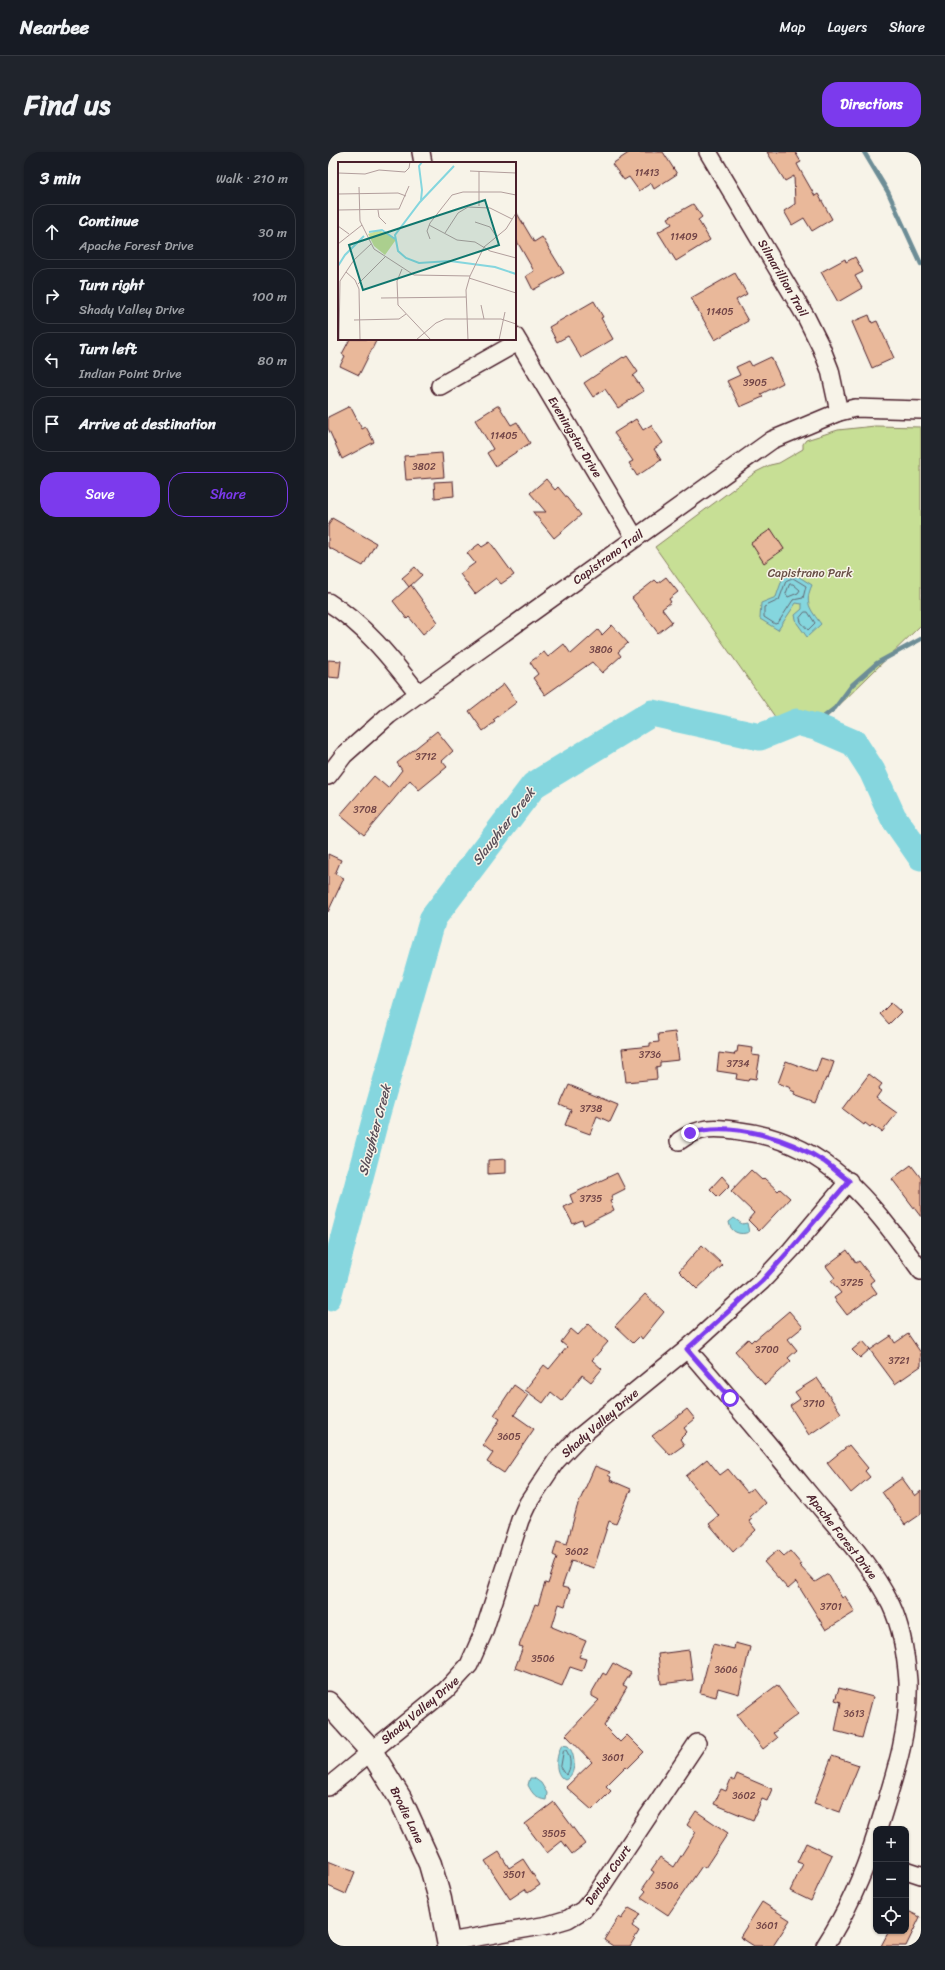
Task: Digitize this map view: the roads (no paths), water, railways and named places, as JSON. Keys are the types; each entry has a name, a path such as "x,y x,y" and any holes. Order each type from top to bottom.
{"main road":[{"name":"Brodie Lane","path":"328,1704 371,1751 400,1798 430,1864 440,1899 449,1944"}],"street":[{"path":"421,152 423,162"},
{"name":"Silmarillion Trail","path":"708,152 806,316 828,364 839,412"},
{"name":"Eveningstar Drive","path":"517,339 636,538"},
{"path":"440,386 515,340"},
{"name":"Capistrano Trail","path":"328,776 350,750 389,715 418,693 772,440 839,412 870,408 921,410"},
{"path":"328,602 342,612 388,654 418,693"},
{"path":"679,1141 690,1133 702,1129 723,1128 752,1132 802,1150 825,1162 849,1181 869,1202 921,1271"},
{"name":"Shady Valley Drive","path":"328,1787 446,1690 469,1665 484,1631 520,1520 528,1503 556,1461 578,1438 687,1349 762,1281 849,1181"},
{"name":"Apache Forest Drive","path":"687,1349 850,1543 875,1577 891,1605 899,1625 904,1651 908,1681 907,1713 904,1738 879,1826"},
{"name":"Denbar Court","path":"449,1944 548,1925 568,1919 583,1910 697,1743"},
{"path":"825,1946 872,1859"},
{"path":"909,1871 921,1874"}],"water":[{"path":"793,573 812,585 808,597 809,606 821,624 807,637 797,623 795,615 802,609 802,604 796,603 778,630 760,619 761,603 776,597 783,577"},
{"path":"734,1218 742,1224 747,1223 749,1232 742,1234 733,1231 729,1222"},
{"path":"562,1745 568,1746 574,1759 572,1774 565,1780 561,1777 557,1769 558,1754"},
{"path":"530,1778 534,1778 541,1783 547,1793 546,1800 537,1797 533,1793 528,1785"}],"waterway":[{"path":"864,152 888,192 921,264"},
{"path":"807,725 821,719 835,708 852,685 877,663 921,639"},
{"name":"Slaughter Creek","path":"328,1297 377,1113 433,918 534,785 652,713 760,737 797,722 819,728 854,743 872,771 893,817 921,857"}],"park label":[{"name":"Capistrano Park","path":"810,573"}]}
